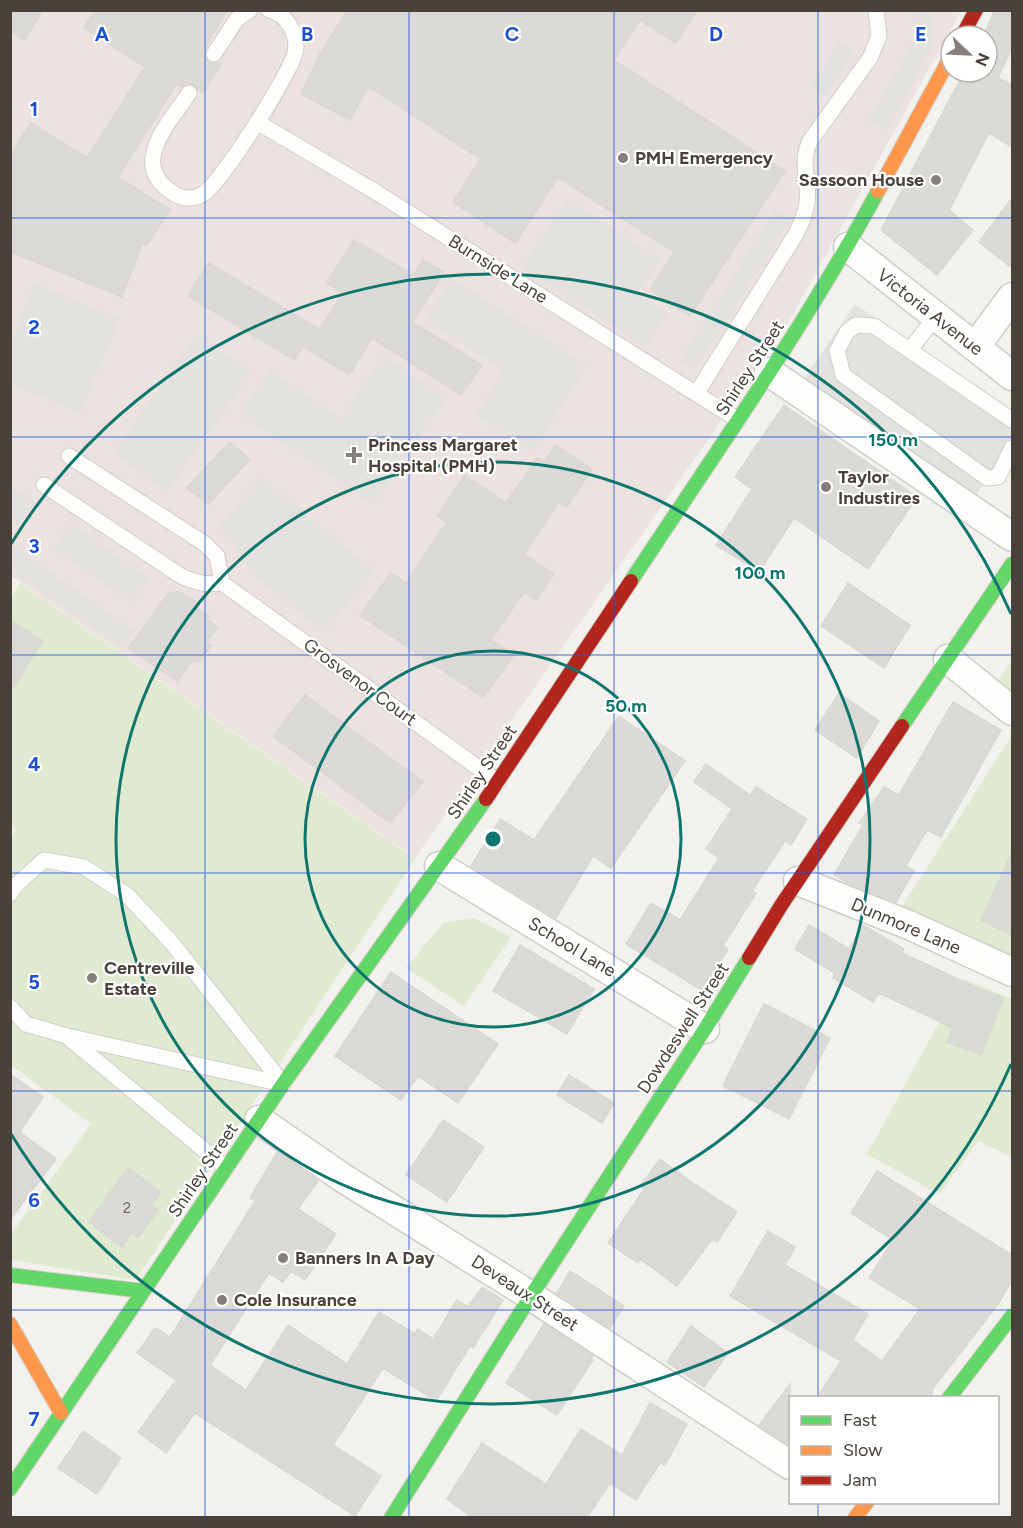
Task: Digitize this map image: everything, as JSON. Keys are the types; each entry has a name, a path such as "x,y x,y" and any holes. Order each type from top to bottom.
{"main road":[{"path":"968,24 976,10"},
{"name":"Shirley Street","path":"10,1489 283,1084 498,782 738,420 848,247 939,78"},
{"name":"Dowdeswell Street","path":"391,1518 798,881 1012,564"},
{"path":"10,1275 143,1291"},
{"path":"951,1396 1012,1316"},
{"path":"10,1324 61,1413"}],"street":[{"name":"Victoria Avenue","path":"848,247 1012,376"},
{"path":"975,347 1012,297"},
{"path":"769,372 1012,537"},
{"path":"948,658 1012,711"},
{"name":"School Lane","path":"439,866 705,1029"},
{"name":"Dunmore Lane","path":"798,881 909,925 1012,972"},
{"name":"Deveaux Street","path":"259,1120 343,1178 531,1296 789,1464"}],"lane":[{"path":"214,54 237,20 250,10"},
{"path":"189,93 159,139 151,166 155,177 165,188 176,196 190,198 203,195 213,186 257,122 286,74 296,46 289,25 282,16 269,10"},
{"path":"696,394 796,234 807,202 804,170 806,150 810,141 870,58 879,36 876,10"},
{"name":"Burnside Lane","path":"257,122 374,191 738,420"},
{"path":"909,350 936,316"},
{"path":"1012,420 874,326 856,325 847,332 837,351 843,375 987,478 999,477 1012,448"},
{"path":"44,485 181,576 209,585 222,583 217,556 205,544 69,456"},
{"name":"Grosvenor Court","path":"222,583 498,782"},
{"path":"10,894 16,885 44,860 84,867 127,895 172,943 283,1084"},
{"path":"10,1007 26,1024 67,1036 283,1084"},
{"path":"67,1036 226,1168"}],"shaded area":[{"name":"Princess Margaret Hospital (PMH)","path":"11,11 961,11 954,24 939,24 939,51 782,334 415,858 11,576"},
{"path":"912,11 930,11 933,47 886,131 869,121 914,39"},
{"path":"839,41 854,50 826,96 811,86"},
{"path":"567,199 661,260 638,294 668,313 646,347 523,267"},
{"path":"776,209 791,219 695,370 680,360"},
{"path":"452,278 587,366 532,451 476,415 504,370 425,319"},
{"path":"35,283 120,319 80,413 11,384 11,341"},
{"path":"855,304 1012,412 1012,442 975,496 804,379"},
{"path":"197,334 252,373 167,491 113,453"},
{"path":"383,356 446,398 374,505 240,414 270,370 341,418"},
{"path":"261,477 374,570 325,633 248,571 233,541 219,527"},
{"path":"10,484 36,501 18,526 11,521"},
{"path":"70,523 149,578 131,603 53,548"},
{"path":"10,544 135,630 122,649 11,571"}],"green space":[{"path":"20,583 415,859 136,1280 11,1260 11,1234 91,1124 11,1065 10,839 16,830 11,819 10,599"},
{"path":"1012,661 1012,701 993,687"},
{"path":"1012,738 1012,958 901,908"},
{"path":"474,918 511,937 464,1006 406,968 443,923"},
{"path":"963,979 1012,999 1012,1157 978,1141 939,1194 867,1154"}],"building":[{"path":"10,10 43,10 24,40 10,31"},
{"path":"95,10 228,10 208,42 204,53 208,62 221,64 202,93 190,83 181,87 176,85 118,177 170,210 146,246 142,243 122,297 10,252 10,155 31,123 87,158 145,67 84,28"},
{"name":"PMH Emergency","path":"348,10 697,10 676,43 640,20 614,60 785,171 690,316 650,290 674,252 558,177 515,243 453,202 481,159 368,86 350,120 301,94 320,54"},
{"name":"Sassoon House","path":"995,10 1012,10 1012,48 999,76 999,24 989,24"},
{"name":"Sassoon House","path":"999,78 1012,84 1012,147 989,133 949,210 973,230 937,275 881,230 958,84 999,84"},
{"path":"1012,198 1012,268 979,242"},
{"path":"354,240 413,275 423,260 444,272 412,322 482,365 461,395 372,338 349,375 303,346 294,360 188,296 209,263 320,330 343,293 327,283"},
{"name":"Taylor Industires","path":"784,405 917,497 868,569 794,518 759,572 716,545 752,489 735,477"},
{"path":"229,442 250,459 208,505 187,488"},
{"path":"555,445 592,469 567,507 559,502 524,554 554,574 536,600 524,592 491,640 514,655 483,697 360,615 391,573 406,583 447,522 437,516 465,475 506,503 537,458 544,462"},
{"path":"848,583 910,625 884,668 821,626"},
{"path":"179,591 198,604 196,607 209,616 206,619 218,627 206,643 211,646 198,663 193,660 177,681 128,648 168,594"},
{"path":"10,620 43,641 10,692"},
{"path":"839,693 879,721 857,758 815,730"},
{"path":"305,695 423,782 390,823 273,736"},
{"path":"953,702 1001,730 941,837 927,830 906,866 914,871 896,902 834,875 863,825 859,823 884,787 899,795"},
{"path":"619,716 685,761 611,868 593,856 556,918 471,866 500,819 534,840"},
{"path":"706,764 750,795 756,787 807,819 791,845 785,841 752,891 756,893 723,946 728,949 703,991 626,944 651,903 680,920 719,858 706,849 732,809 694,782"},
{"path":"1012,852 1012,935 981,920"},
{"path":"809,925 849,949 863,925 904,949 902,953 1003,998 981,1055 947,1042 953,1028 879,993 873,1002 833,978 835,973 795,949"},
{"path":"520,945 594,989 567,1034 493,991"},
{"path":"391,972 498,1044 458,1103 418,1076 401,1100 335,1056"},
{"path":"764,1004 830,1038 789,1119 723,1086"},
{"path":"10,1074 43,1097 20,1132 56,1159 10,1220"},
{"path":"569,1075 614,1103 602,1123 557,1095"},
{"path":"443,1120 484,1147 447,1202 406,1175"},
{"path":"277,1152 318,1181 298,1209 336,1234 305,1280 291,1271 283,1282 269,1273 210,1365 246,1390 288,1325 347,1364 379,1312 415,1334 418,1329 433,1339 457,1300 468,1307 482,1287 503,1300 473,1348 470,1346 436,1401 383,1368 333,1445 381,1476 355,1516 195,1413 166,1453 138,1432 176,1380 137,1353 155,1328 170,1337 255,1201 250,1198"},
{"path":"660,1159 737,1212 717,1242 712,1239 677,1286 640,1259 638,1263 608,1243 644,1189 640,1186"},
{"path":"128,1168 161,1192 151,1206 158,1210 138,1238 132,1233 122,1247 89,1222"},
{"path":"877,1171 1012,1255 1012,1280 998,1304 934,1387 931,1396 818,1396 841,1361 730,1296 768,1231 795,1247 785,1265 868,1314 853,1340 882,1361 920,1309 869,1278 893,1240 851,1213"},
{"path":"570,1271 624,1306 610,1328 557,1293"},
{"path":"544,1324 593,1356 591,1358 593,1360 557,1415 506,1383"},
{"path":"691,1326 728,1353 704,1387 667,1362"},
{"path":"790,1384 789,1445 759,1425"},
{"path":"650,1403 687,1424 665,1465 660,1463 636,1500 610,1483 587,1518 473,1518 447,1499 482,1443 546,1484 581,1429 622,1455"},
{"path":"83,1431 121,1458 97,1494 58,1468"}],"traffic: fast":[{"path":"631,581 790,340 850,242 878,191"},
{"path":"902,726 1012,564"},
{"path":"10,1489 283,1084 486,799"},
{"path":"391,1518 749,958"},
{"path":"10,1275 143,1291"},
{"path":"951,1396 1012,1316"}],"traffic: slow":[{"path":"878,191 939,78"},
{"path":"10,1324 61,1413"},
{"path":"855,1518 866,1504"}],"traffic: jam":[{"path":"968,24 976,10"},
{"path":"486,799 631,581"},
{"path":"749,958 782,904 902,726"}],"place":[{"name":"PMH Emergency","path":"623,158"},
{"name":"Sassoon House","path":"936,180"},
{"name":"Princess Margaret Hospital (PMH)","path":"354,455"},
{"name":"Taylor Industires","path":"826,487"},
{"name":"Centreville Estate","path":"92,978"},
{"name":"Banners In A Day","path":"283,1258"},
{"name":"Cole Insurance","path":"222,1300"}]}
